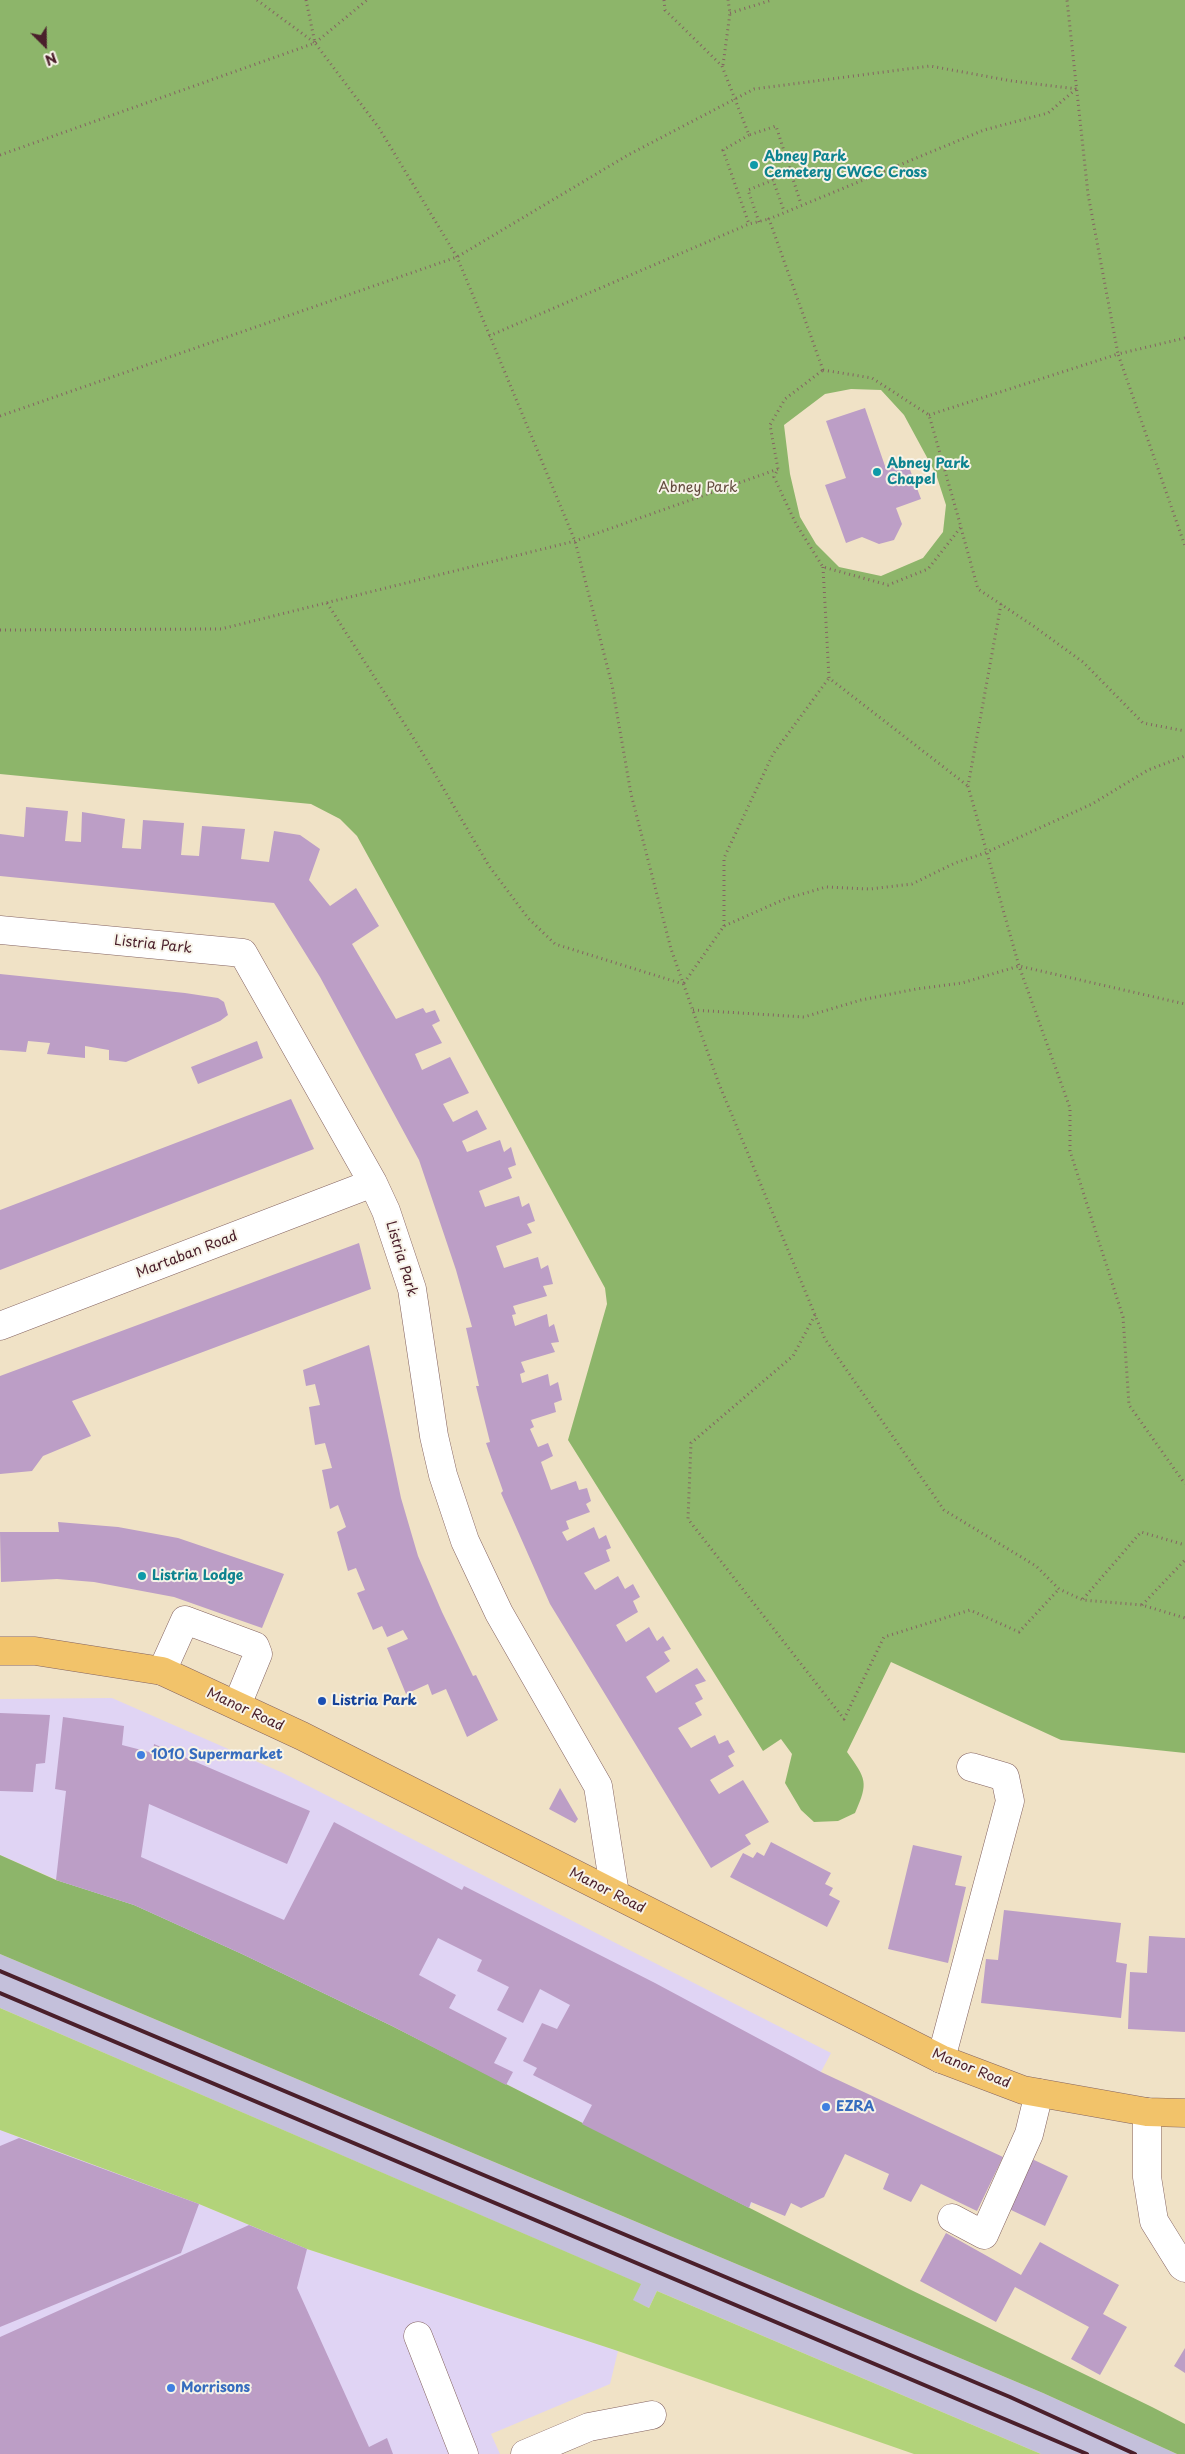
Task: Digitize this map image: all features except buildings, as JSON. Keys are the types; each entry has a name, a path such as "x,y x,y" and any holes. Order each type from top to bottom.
{"main road":[{"name":"Manor Road","path":"0,1650 35,1651 162,1671 236,1705 942,2059 1023,2090 1148,2112 1185,2113"}],"street":[{"name":"Listria Park","path":"0,930 243,953 374,1183 386,1211 412,1289 434,1436 443,1475 465,1541 499,1613 598,1786 615,1894"},
{"name":"Martaban Road","path":"0,1326 374,1183"},
{"path":"162,1671 186,1620 255,1646 258,1654 236,1705"},
{"path":"942,2059 1010,1801 1005,1777 971,1768"},
{"path":"952,2218 984,2235 1029,2134 1039,2093"},
{"path":"1148,2112 1146,2177 1154,2221 1185,2268"},
{"path":"418,2336 464,2454"},
{"path":"525,2454 589,2426 652,2415"}],"path":[{"path":"258,0 315,43 378,128 457,257 575,541 612,685 631,794 671,949 719,1084 825,1339 944,1510 1036,1566 1059,1589 1083,1600 1142,1605 1185,1618"},
{"path":"306,0 315,43"},
{"path":"0,155 315,43 367,0"},
{"path":"664,0 665,10 722,66 749,135"},
{"path":"722,66 730,13 728,0"},
{"path":"730,13 772,0"},
{"path":"1067,0 1088,194 1118,354 1185,546"},
{"path":"0,416 457,257 628,155 754,88 930,66 1012,81 1077,89"},
{"path":"489,336 749,224 769,219 784,211 984,130 1048,113 1077,89"},
{"path":"749,224 724,150 749,135 776,126 801,204"},
{"path":"758,222 748,190 773,180 784,211"},
{"path":"769,219 823,370"},
{"path":"929,415 1118,354 1185,338"},
{"path":"724,926 724,858 773,754 829,678 823,568 796,524 774,477 778,470 770,425 784,399 823,370 872,378 929,415 978,589 1083,662 1142,723 1185,731"},
{"path":"0,630 222,629 575,541 778,470"},
{"path":"823,568 888,585 928,569 961,527"},
{"path":"327,603 416,742 489,866 528,918 555,944 684,984"},
{"path":"1001,604 968,786 985,853 1019,966 1070,1108 1070,1151 1123,1317 1129,1405 1185,1484"},
{"path":"829,678 968,786"},
{"path":"684,984 724,926 785,899 826,887 870,889 912,884 955,862 985,853 1092,804 1148,770 1185,756"},
{"path":"693,1010 804,1017 861,1000 916,989 962,983 1019,966 1185,1004"},
{"path":"815,1315 793,1356 691,1443 688,1519 844,1719 884,1637 970,1610 1019,1632 1059,1589"},
{"path":"1083,1600 1141,1532 1185,1544"},
{"path":"1142,1605 1185,1560"}],"shaded area":[{"path":"112,1698 283,1773 831,2053 749,2208 392,2026 0,1855 0,1699"},
{"path":"0,1954 1043,2393 1177,2454 1041,2454 657,2291 649,2308 632,2300 640,2284 0,2008"},
{"path":"0,2130 199,2204 307,2249 618,2351 610,2384 491,2434 500,2454 0,2454"}],"green space":[{"name":"Abney Park","path":"0,0 1185,0 1185,1753 1061,1740 891,1662 847,1752 862,1775 864,1787 855,1813 838,1821 814,1822 801,1810 785,1783 792,1754 781,1739 763,1751 568,1440 607,1304 605,1288 357,836 340,819 311,804 0,774","holes":["851,389 881,390 904,415 936,474 946,505 943,532 923,558 881,576 839,567 816,544 800,517 790,474 784,425 825,394"]},
{"path":"0,1855 56,1880 134,1905 242,1954 392,2026 907,2288 1152,2407 1185,2424 1185,2454 1177,2454 1043,2393 0,1954"},
{"path":"0,2008 641,2284 633,2300 649,2308 657,2291 1041,2454 914,2454 618,2351 307,2249 199,2204 0,2130"}],"railway":[{"path":"0,1971 1010,2397 1135,2454"},
{"path":"0,1993 1087,2454"}],"place":[{"name":"Abney Park Cemetery CWGC Cross","path":"754,165"},
{"name":"Abney Park Chapel","path":"877,472"},
{"name":"Listria Lodge","path":"142,1576"},
{"name":"Listria Park","path":"322,1701"},
{"name":"1010 Supermarket","path":"141,1755"},
{"name":"EZRA","path":"826,2107"},
{"name":"Morrisons","path":"171,2388"}]}
